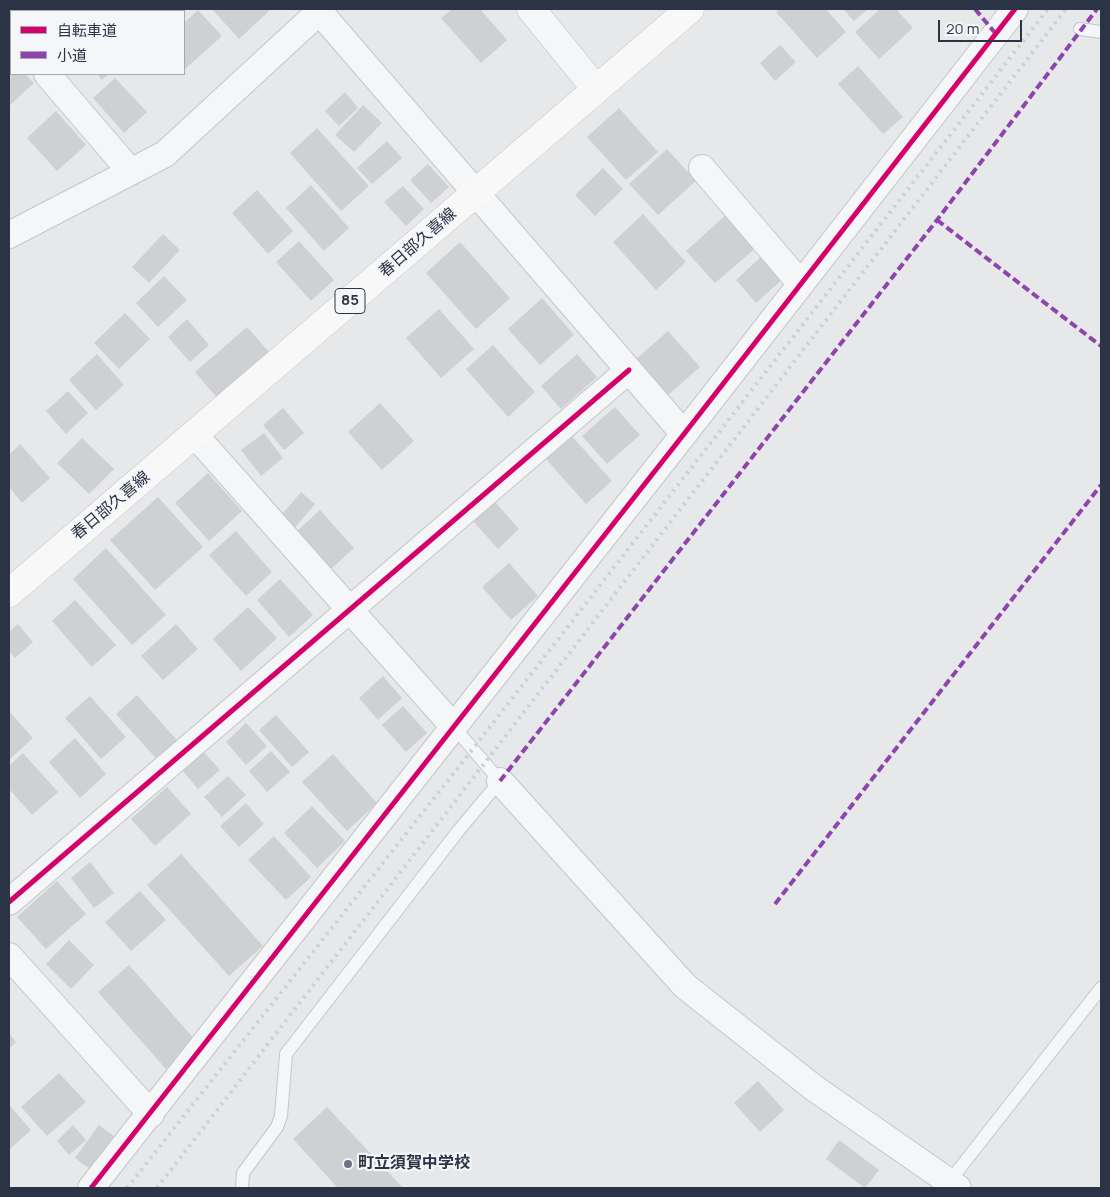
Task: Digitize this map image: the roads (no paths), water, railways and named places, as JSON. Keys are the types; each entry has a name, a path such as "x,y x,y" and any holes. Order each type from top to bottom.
{"main road":[{"name":"春日部久喜線","path":"9,593 690,9"}],"street":[{"path":"531,9 596,89"},
{"path":"91,1188 684,434 1015,9"},
{"path":"9,235 166,154 318,10 684,434"},
{"path":"48,75 131,172"},
{"path":"702,168 801,284"},
{"path":"9,902 629,370"},
{"path":"195,435 348,611 453,726"},
{"path":"500,781 685,986 814,1088 953,1185"},
{"path":"9,956 151,1114"}],"lane":[{"path":"1080,29 1101,32"},
{"path":"242,1188 244,1173 277,1127 281,1116 286,1054 459,830 500,781 453,726"},
{"path":"953,1185 1101,988"}],"railway":[{"path":"127,1188 472,750 1048,9"},
{"path":"157,1188 1066,9"}],"place":[{"name":"町立須賀中学校","path":"348,1164"}]}
